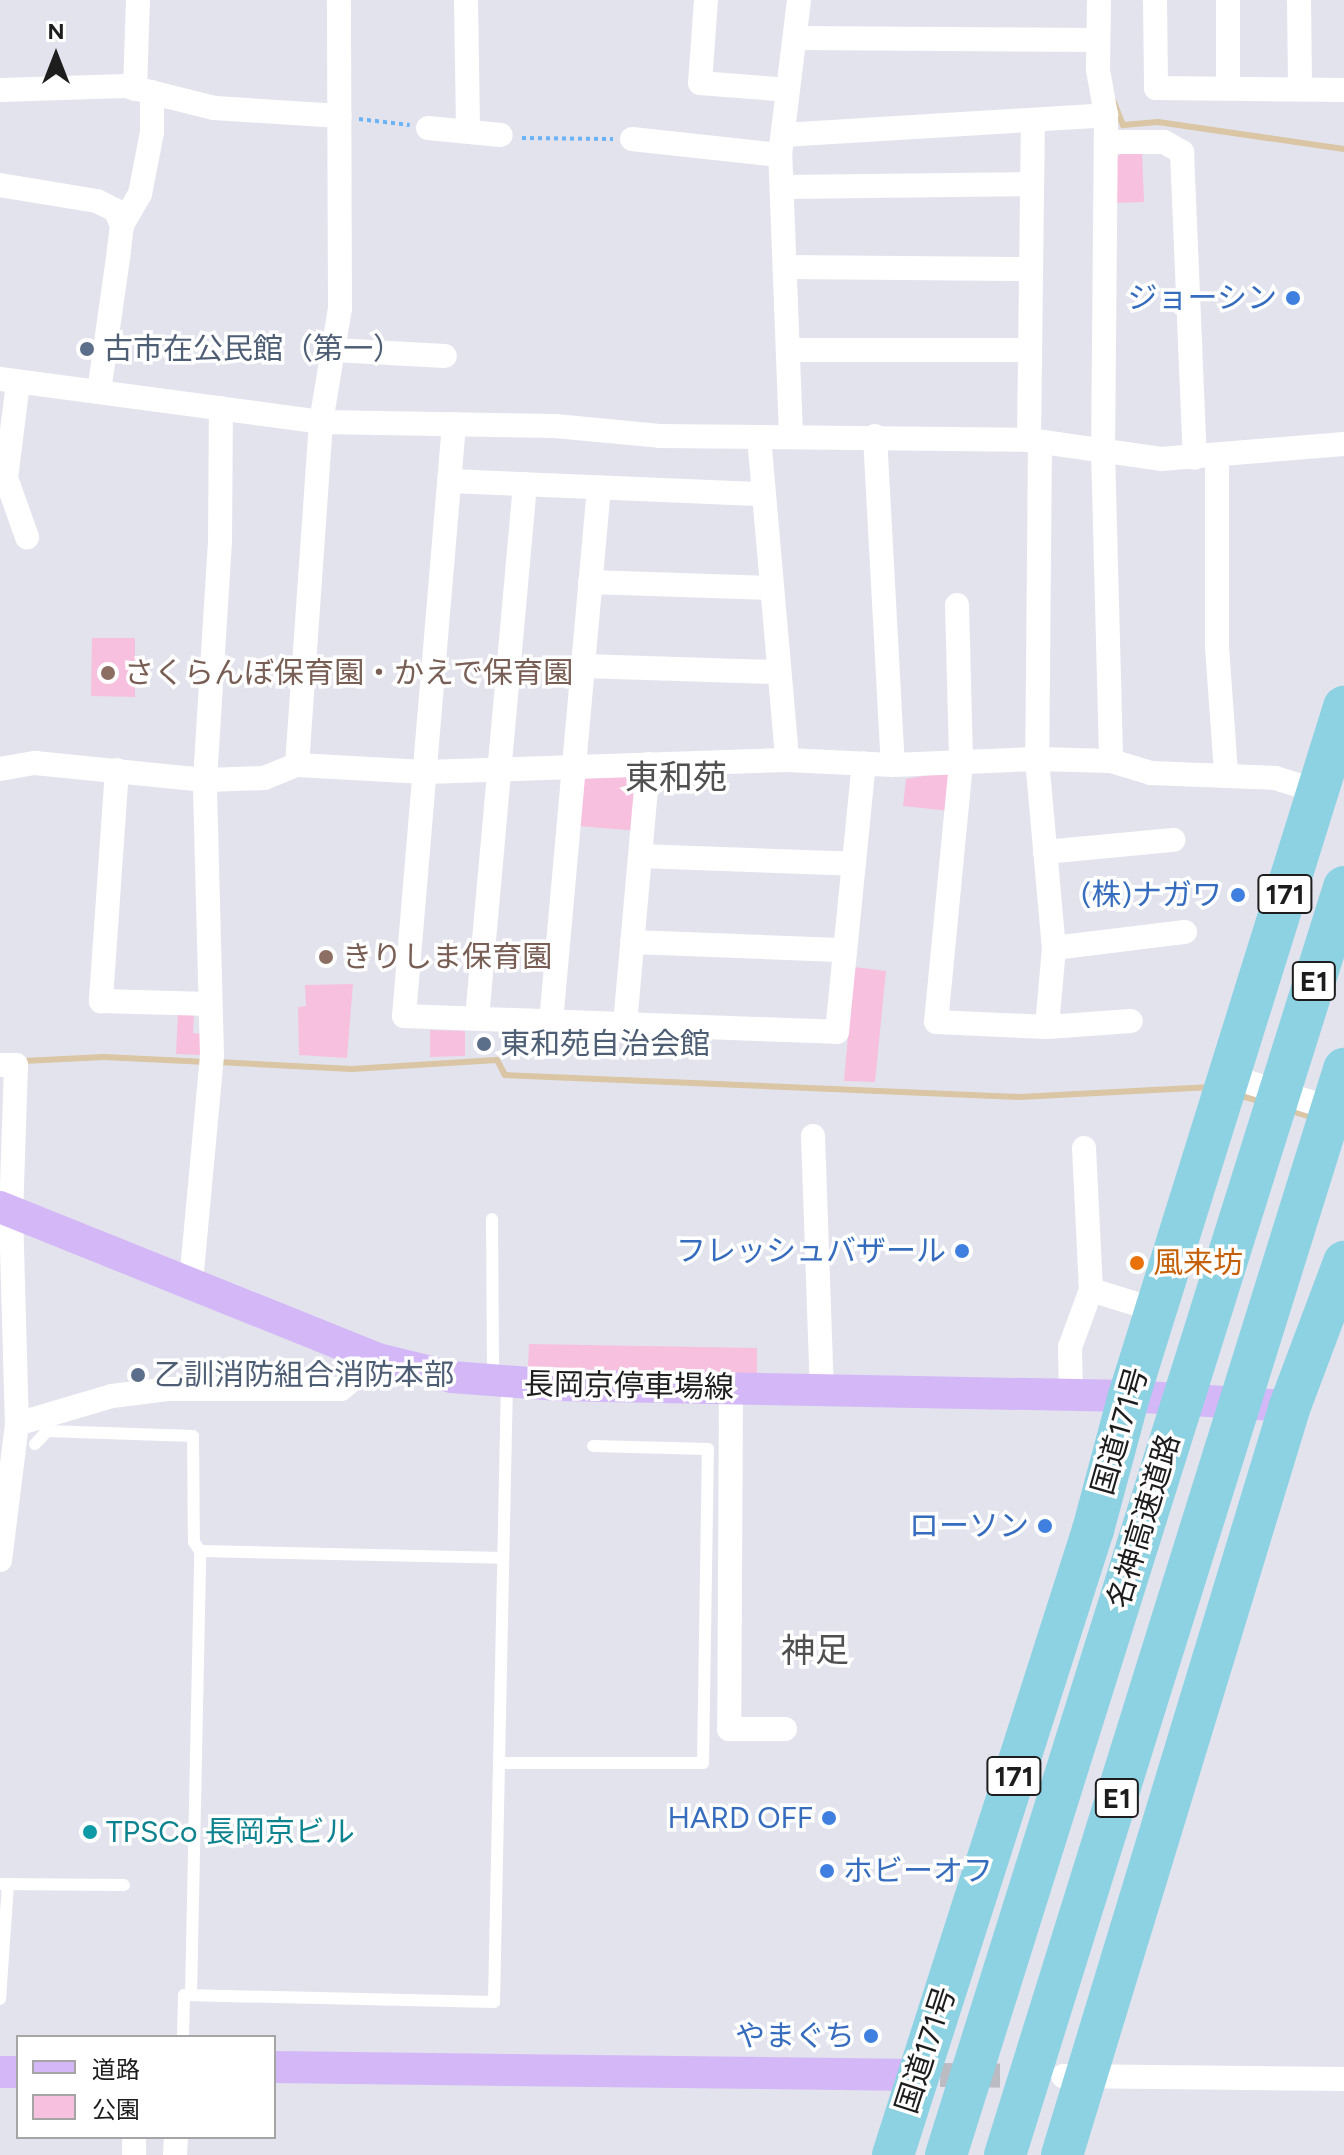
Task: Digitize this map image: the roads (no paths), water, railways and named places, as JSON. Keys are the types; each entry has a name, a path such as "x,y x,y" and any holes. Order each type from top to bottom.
{"highway":[{"name":"国道171号","path":"893,2155 929,2075 1093,1530 1129,1396 1344,707"},
{"name":"名神高速道路","path":"946,2155 1344,887"},
{"name":"名神高速道路","path":"1005,2155 1338,1099"},
{"path":"1062,2155 1074,2076 1290,1406 1344,1262"}],"main road":[{"name":"長岡京停車場線","path":"6,1209 378,1359 500,1382 1129,1396 1290,1406"},
{"path":"276,2067 929,2075"}],"street":[{"path":"99,391 122,225 140,194 152,132 143,90 138,0"},
{"path":"297,765 321,422 334,350 341,272 339,0"},
{"path":"466,0 468,131"},
{"path":"706,0 700,83 788,90"},
{"path":"791,435 781,145 797,38 799,0"},
{"path":"1099,0 1097,40 1106,115 1103,450 1111,761"},
{"path":"1155,0 1156,88 1344,90"},
{"path":"1228,0 1228,88"},
{"path":"1299,0 1300,88"},
{"path":"797,38 1097,40"},
{"path":"0,90 143,90 214,108 340,116"},
{"path":"632,139 781,145 1106,115"},
{"path":"1033,120 1029,350 1034,441 1037,759 1054,948 1047,1027"},
{"path":"428,128 501,135"},
{"path":"1106,142 1164,142 1182,152 1206,457 1226,774"},
{"path":"783,187 1030,184"},
{"path":"0,185 109,205 122,225"},
{"path":"786,267 1029,269"},
{"path":"334,350 445,356"},
{"path":"788,350 1029,350"},
{"path":"27,537 3,477 9,381 321,422 454,424 759,437 875,436 1034,441 1161,459 1344,444"},
{"path":"191,1282 212,1062 205,780 220,542 221,408"},
{"path":"454,424 404,1016 837,1032 864,763"},
{"path":"875,436 893,765"},
{"path":"759,437 787,760"},
{"path":"449,481 763,494"},
{"path":"477,1018 525,484"},
{"path":"551,1022 599,487"},
{"path":"590,582 771,588"},
{"path":"957,605 961,763 936,1022 1047,1027 1131,1021"},
{"path":"583,666 778,672"},
{"path":"0,769 35,763 205,780 264,778 297,765 425,772 787,760 893,765 1037,759 1111,761 1151,773 1275,778 1317,791"},
{"path":"625,1024 648,764"},
{"path":"117,770 101,1001 210,1004"},
{"path":"1045,852 1173,840"},
{"path":"640,856 854,864"},
{"path":"1054,948 1185,932"},
{"path":"632,942 845,950"},
{"path":"0,1065 16,1065 6,1209 17,1424 0,1560"},
{"path":"1226,1086 1338,1099"},
{"path":"813,1136 822,1391"},
{"path":"1071,1395 1070,1347 1091,1290 1084,1148"},
{"path":"1091,1290 1156,1310"},
{"path":"17,1424 112,1396 168,1389 341,1389 378,1359"},
{"path":"731,1389 729,1729 785,1729"},
{"path":"1074,2076 1344,2079"}],"lane":[{"path":"183,2035 184,1995 494,2002 503,1558 500,1382 492,1219"},
{"path":"35,1444 47,1431 193,1436 194,1542 200,1551 191,1995"},
{"path":"499,1763 703,1763 708,1449 593,1446"},
{"path":"200,1551 503,1558"},
{"path":"0,1999 4,1884 124,1885"}],"waterway":[{"path":"1114,102 1123,125 1158,122 1344,149"},
{"path":"23,1061 104,1057 207,1062"},
{"path":"218,1062 352,1069 497,1060 505,1075 1019,1097 1212,1087"},
{"path":"1238,1095 1262,1102"},
{"path":"1288,1110 1315,1118"}],"tunnel":[{"path":"940,2075 1038,2076"}],"place":[{"name":"ジョーシン","path":"1293,298"},
{"name":"古市在公民館（第一）","path":"87,349"},
{"name":"さくらんぼ保育園・かえで保育園","path":"108,673"},
{"name":"(株)ナガワ","path":"1238,895"},
{"name":"きりしま保育園","path":"326,957"},
{"name":"東和苑自治会館","path":"484,1044"},
{"name":"フレッシュバザール","path":"962,1251"},
{"name":"風来坊","path":"1137,1263"},
{"name":"乙訓消防組合消防本部","path":"138,1375"},
{"name":"ローソン","path":"1045,1526"},
{"name":"HARD OFF","path":"829,1818"},
{"name":"TPSCo 長岡京ビル","path":"90,1832"},
{"name":"ホビーオフ","path":"827,1871"},
{"name":"やまぐち","path":"871,2036"}],"district":[{"name":"東和苑","path":"676,778"},
{"name":"神足","path":"815,1651"}]}
